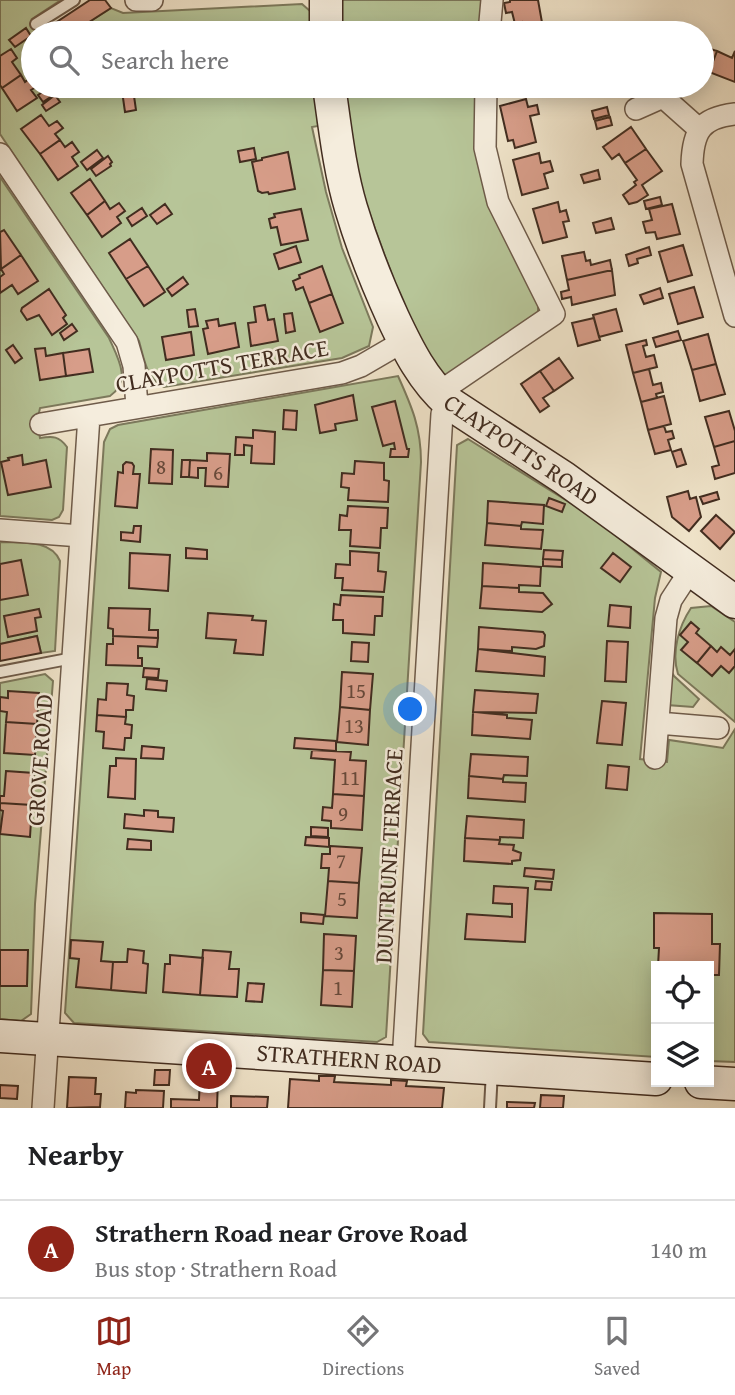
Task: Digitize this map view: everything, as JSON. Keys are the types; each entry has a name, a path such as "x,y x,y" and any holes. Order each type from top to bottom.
{"main road":[{"path":"326,0 326,21"},
{"name":"CLAYPOTTS ROAD","path":"331,98 351,207 380,289 418,368 443,398 564,478 735,603"},
{"name":"STRATHERN ROAD","path":"0,1036 651,1079"},
{"path":"714,1083 735,1084"}],"street":[{"path":"136,0 152,0"},
{"path":"490,21 492,0"},
{"path":"443,398 554,314 498,202 485,148 486,98"},
{"path":"636,109 654,98"},
{"path":"670,98 699,129"},
{"path":"735,114 711,120 699,129 693,144 692,164 735,316"},
{"path":"0,154 127,342 134,366 137,407"},
{"name":"CLAYPOTTS TERRACE","path":"41,424 342,373 361,366 404,341"},
{"name":"DUNTRUNE TERRACE","path":"403,1062 443,398"},
{"name":"GROVE ROAD","path":"43,1108 89,416"},
{"path":"0,530 81,536"},
{"path":"655,758 666,618 671,600 690,571"},
{"path":"658,723 718,728"}],"lane":[{"path":"41,21 74,0"},
{"path":"0,672 73,658"},
{"path":"490,1108 492,1068"}],"green space":[{"path":"0,0 61,0 32,19 33,21 21,21 21,98 316,98 318,126 312,127 342,248 373,327 369,346 342,358 164,387 153,379 139,341 0,134"},
{"path":"339,0 483,0 482,21 339,21"},
{"path":"302,4 310,11 311,21 91,21 111,8 123,13"},
{"path":"345,98 478,98 478,148 538,305 538,317 447,375 436,373 398,292 360,187"},
{"path":"0,177 109,338 121,369 120,383 110,396 40,408 37,422 40,438 55,438 67,447 63,510 59,517 52,520 0,516"},
{"path":"398,376 415,418 421,462 386,1037 377,1042 74,1023 65,1013 104,442 110,429 118,425"},
{"path":"468,439 593,517 661,572 655,598 640,759 667,762 669,740 723,748 735,729 735,1062 714,1061 714,961 651,961 651,1057 429,1042 423,1034 457,445"},
{"path":"0,542 43,546 56,554 60,561 55,651 41,653 37,636 0,644"},
{"path":"711,606 735,622 735,722 678,674 676,666 677,640 691,608"},
{"path":"670,669 699,699 693,707 667,705"},
{"path":"45,674 53,681 35,904 31,1014 21,1021 0,1019 0,683"}],"building":[{"path":"90,0 105,0 111,8 91,21 58,21"},
{"path":"538,0 542,21 514,21 512,12 506,13 504,3"},
{"path":"21,32 21,43 15,47 9,40"},
{"path":"11,49 17,58 12,62 21,75 2,88 0,56"},
{"path":"717,51 732,58 735,51 735,82 714,74"},
{"path":"21,75 21,98 37,98 17,111 2,88"},
{"path":"51,98 57,98 60,102 46,111 42,105"},
{"path":"123,98 134,98 136,110 125,112"},
{"path":"526,99 528,107 537,105 539,114 530,116 536,142 515,148 513,140 508,141 500,106"},
{"path":"607,107 609,115 594,119 592,111"},
{"path":"41,115 49,126 57,121 63,128 55,134 60,140 40,154 21,129"},
{"path":"610,117 612,125 597,129 595,121"},
{"path":"631,127 646,149 625,163 619,154 612,159 603,147"},
{"path":"60,140 65,147 72,142 79,152 72,157 78,166 58,180 40,154"},
{"path":"254,148 256,159 240,162 238,151"},
{"path":"646,149 662,171 642,185 648,195 629,204 623,195 636,185 634,182 637,180 625,163"},
{"path":"97,150 103,158 87,170 81,162"},
{"path":"288,152 295,189 269,194 258,191 252,162"},
{"path":"539,153 541,163 550,161 553,171 544,174 548,188 522,195 513,160"},
{"path":"108,156 112,162 111,166 96,176 91,169"},
{"path":"598,170 600,179 584,183 581,175"},
{"path":"90,179 105,201 87,215 71,193"},
{"path":"660,197 662,205 646,209 644,201"},
{"path":"105,201 110,209 119,203 125,211 117,217 121,223 102,237 87,215"},
{"path":"558,202 560,212 566,210 569,221 563,222 567,237 543,243 533,209"},
{"path":"165,204 172,214 157,224 150,215"},
{"path":"672,204 680,234 657,239 655,232 646,233 643,222 652,220 649,209"},
{"path":"142,208 147,216 132,226 127,218"},
{"path":"301,209 308,240 281,245 277,227 271,228 269,219 275,217 274,214"},
{"path":"611,218 614,229 596,233 593,223"},
{"path":"4,230 21,255 1,269 0,232"},
{"path":"130,239 148,266 126,279 109,253"},
{"path":"683,245 692,275 668,282 659,252"},
{"path":"296,246 301,262 279,269 274,254"},
{"path":"649,247 651,255 637,259 638,263 629,266 626,255"},
{"path":"584,252 586,261 590,260 591,265 610,260 612,270 567,280 562,256"},
{"path":"21,255 38,281 18,294 12,285 0,293 0,277 4,274 1,269"},
{"path":"148,266 165,292 144,306 126,279"},
{"path":"322,266 332,294 309,303 303,287 296,290 293,281 300,278 299,275"},
{"path":"612,270 615,295 572,305 571,297 562,299 561,292 569,290 567,280"},
{"path":"183,277 188,284 172,296 167,289"},
{"path":"694,287 703,317 678,324 669,294"},
{"path":"660,288 663,298 644,304 640,295"},
{"path":"49,289 66,315 63,318 67,324 52,335 39,315 27,320 21,311"},
{"path":"332,294 343,323 320,332 309,303"},
{"path":"265,305 268,320 274,319 278,341 251,346 248,323 256,322 254,307"},
{"path":"195,309 198,326 189,327 187,310"},
{"path":"616,309 622,331 599,337 593,315"},
{"path":"292,313 295,331 286,333 284,314"},
{"path":"594,318 600,340 578,346 572,323"},
{"path":"218,319 219,326 235,323 239,347 208,354 203,329 208,328 206,321"},
{"path":"72,324 77,331 64,340 60,333"},
{"path":"678,331 681,340 656,347 653,338"},
{"path":"191,332 194,355 166,360 162,337"},
{"path":"708,334 716,364 692,370 683,341"},
{"path":"646,340 647,345 643,346 646,357 654,355 657,367 633,373 626,345"},
{"path":"13,345 22,358 15,363 6,350"},
{"path":"45,348 46,356 63,353 66,376 40,380 35,349"},
{"path":"89,349 93,372 66,376 63,353"},
{"path":"559,358 573,378 554,391 540,371"},
{"path":"716,364 725,394 700,401 692,370"},
{"path":"649,369 653,385 661,383 663,392 656,394 657,398 641,402 633,373"},
{"path":"540,371 554,391 543,398 549,406 540,412 521,384"},
{"path":"353,395 357,420 335,424 336,430 320,433 315,405"},
{"path":"664,396 671,424 648,430 641,402"},
{"path":"395,401 409,449 408,457 390,457 391,449 395,449 394,443 383,446 372,407"},
{"path":"284,410 297,411 296,430 283,429"},
{"path":"729,411 735,441 714,447 705,417"},
{"path":"664,426 666,432 672,431 674,438 668,440 671,450 655,454 648,430"},
{"path":"253,430 275,432 274,464 251,463 252,446 244,445 244,455 235,455 236,437 253,438"},
{"path":"735,441 735,473 715,479 712,467 719,465 714,447"},
{"path":"151,449 173,450 172,484 149,483"},
{"path":"681,449 686,464 677,467 672,452"},
{"path":"207,453 230,454 228,487 205,486 206,468 198,468 198,478 189,477 190,460 207,461"},
{"path":"22,455 23,465 46,460 51,487 8,495 1,462"},
{"path":"182,460 190,460 189,477 181,477"},
{"path":"355,461 384,463 384,480 389,481 388,502 348,500 349,488 341,487 342,473 354,474"},
{"path":"126,462 134,466 133,474 140,474 137,508 115,506 118,472 123,473 123,465"},
{"path":"688,491 690,499 696,497 701,517 689,531 672,517 667,497"},
{"path":"717,492 719,499 703,504 700,497"},
{"path":"549,498 565,504 562,512 546,506"},
{"path":"488,501 544,505 543,524 522,522 521,526 487,523"},
{"path":"348,506 388,508 387,528 381,528 380,548 350,546 351,530 339,530 340,515 347,516"},
{"path":"716,515 735,532 720,549 701,531"},
{"path":"487,523 543,530 541,549 485,545"},
{"path":"134,526 141,526 140,542 121,540 121,532 133,533"},
{"path":"186,548 207,550 207,559 186,558"},
{"path":"544,550 563,551 562,560 543,559"},
{"path":"350,551 379,553 378,571 386,572 384,592 342,590 343,578 335,578 336,564 350,565"},
{"path":"130,553 170,555 168,591 129,588"},
{"path":"613,553 631,567 620,582 601,568"},
{"path":"543,559 562,560 562,567 543,566"},
{"path":"21,560 28,595 0,600 0,564"},
{"path":"483,563 541,567 540,586 482,586"},
{"path":"482,586 519,588 519,592 543,593 552,604 542,612 480,608"},
{"path":"341,595 383,597 382,616 375,616 374,635 343,633 343,620 333,620 334,604 340,605"},
{"path":"610,605 631,607 630,628 608,626"},
{"path":"109,608 150,609 149,630 158,630 158,638 113,636 113,629 108,628"},
{"path":"39,609 41,617 35,618 37,631 8,637 4,616"},
{"path":"208,613 253,616 252,620 266,621 263,655 234,653 236,640 206,638"},
{"path":"691,622 699,629 696,633 711,646 697,663 681,650 688,642 680,635"},
{"path":"479,627 543,632 544,646 536,649 512,647 512,651 478,649"},
{"path":"37,636 41,653 0,661 0,644"},
{"path":"113,636 158,638 157,647 138,646 138,658 142,658 142,666 106,665 107,644 113,644"},
{"path":"607,641 628,642 626,682 605,681"},
{"path":"352,642 369,643 368,662 351,661"},
{"path":"711,646 717,652 721,647 730,655 735,649 735,666 729,673 721,666 712,676 697,663"},
{"path":"478,649 545,657 544,676 476,671"},
{"path":"144,668 159,669 158,678 143,677"},
{"path":"342,672 373,674 370,710 340,707"},
{"path":"147,679 167,681 166,691 146,689"},
{"path":"107,683 128,684 127,695 134,696 133,710 126,710 126,717 97,715 98,699 106,700"},
{"path":"475,690 538,694 536,713 473,712"},
{"path":"8,691 39,693 37,724 6,722 7,712 0,711 0,697 8,698"},
{"path":"602,701 626,703 622,745 597,743"},
{"path":"340,707 370,710 368,745 337,742"},
{"path":"473,712 532,720 530,739 472,735"},
{"path":"97,715 126,717 125,724 132,725 131,738 125,738 124,750 103,748 104,732 96,731"},
{"path":"6,722 37,724 35,755 4,753"},
{"path":"295,738 336,741 336,751 294,748"},
{"path":"142,746 164,748 163,759 141,758"},
{"path":"312,750 351,752 350,760 366,761 364,796 333,794 335,760 311,758"},
{"path":"471,754 528,757 527,776 504,775 503,779 469,776"},
{"path":"116,758 136,759 135,799 108,797 110,766 116,766"},
{"path":"608,765 629,767 627,790 606,788"},
{"path":"6,771 34,773 32,805 0,803 0,796 4,796"},
{"path":"469,776 526,783 525,802 468,798"},
{"path":"333,794 364,796 362,830 331,828 331,821 322,820 323,807 332,808"},
{"path":"0,803 32,805 30,837 0,834 3,811 0,810"},
{"path":"144,810 158,811 158,817 174,818 173,832 124,828 125,814 144,816"},
{"path":"467,816 524,820 523,838 465,838"},
{"path":"311,827 328,828 328,837 311,836"},
{"path":"306,837 329,838 329,847 305,845"},
{"path":"465,838 500,840 499,844 514,845 513,850 521,853 520,860 512,861 512,864 464,861"},
{"path":"128,839 151,841 151,850 127,849"},
{"path":"330,846 362,848 359,883 328,881 329,868 321,868 322,854 330,854"},
{"path":"525,868 554,870 553,879 524,876"},
{"path":"328,881 359,883 357,918 325,916"},
{"path":"536,881 552,882 551,890 535,889"},
{"path":"494,886 528,888 525,942 465,939 467,914 512,917 512,904 493,903"},
{"path":"301,913 324,915 323,924 301,922"},
{"path":"654,913 712,914 712,944 720,944 719,975 714,975 714,961 658,961 659,948 654,948"},
{"path":"324,934 356,936 354,971 323,970"},
{"path":"71,940 103,942 101,961 113,962 111,990 76,987 79,959 70,958"},
{"path":"128,949 144,951 143,963 148,964 146,993 111,990 113,962 127,962"},
{"path":"0,950 28,950 27,986 0,986"},
{"path":"203,950 231,952 229,969 239,969 237,997 200,995"},
{"path":"170,955 203,958 200,995 163,992 165,964 170,964"},
{"path":"323,970 354,971 352,1007 321,1005"},
{"path":"248,983 264,984 262,1002 246,1001"},
{"path":"155,1070 170,1070 169,1085 154,1085"},
{"path":"319,1076 335,1076 334,1082 391,1085 391,1080 407,1081 406,1086 444,1088 442,1108 288,1108 290,1079 319,1081"},
{"path":"69,1077 96,1078 95,1094 101,1094 100,1107 67,1108"},
{"path":"200,1077 218,1077 217,1108 171,1108 171,1099 199,1100"},
{"path":"0,1085 18,1086 17,1099 0,1098"},
{"path":"136,1090 164,1091 163,1108 125,1108 126,1092 136,1093"},
{"path":"541,1095 564,1096 563,1108 540,1108"},
{"path":"231,1096 268,1097 267,1108 231,1108"},
{"path":"507,1102 535,1103 534,1108 507,1108"}],"place":[{"name":"Strathern Road near Grove Road","path":"209,1066"}]}
